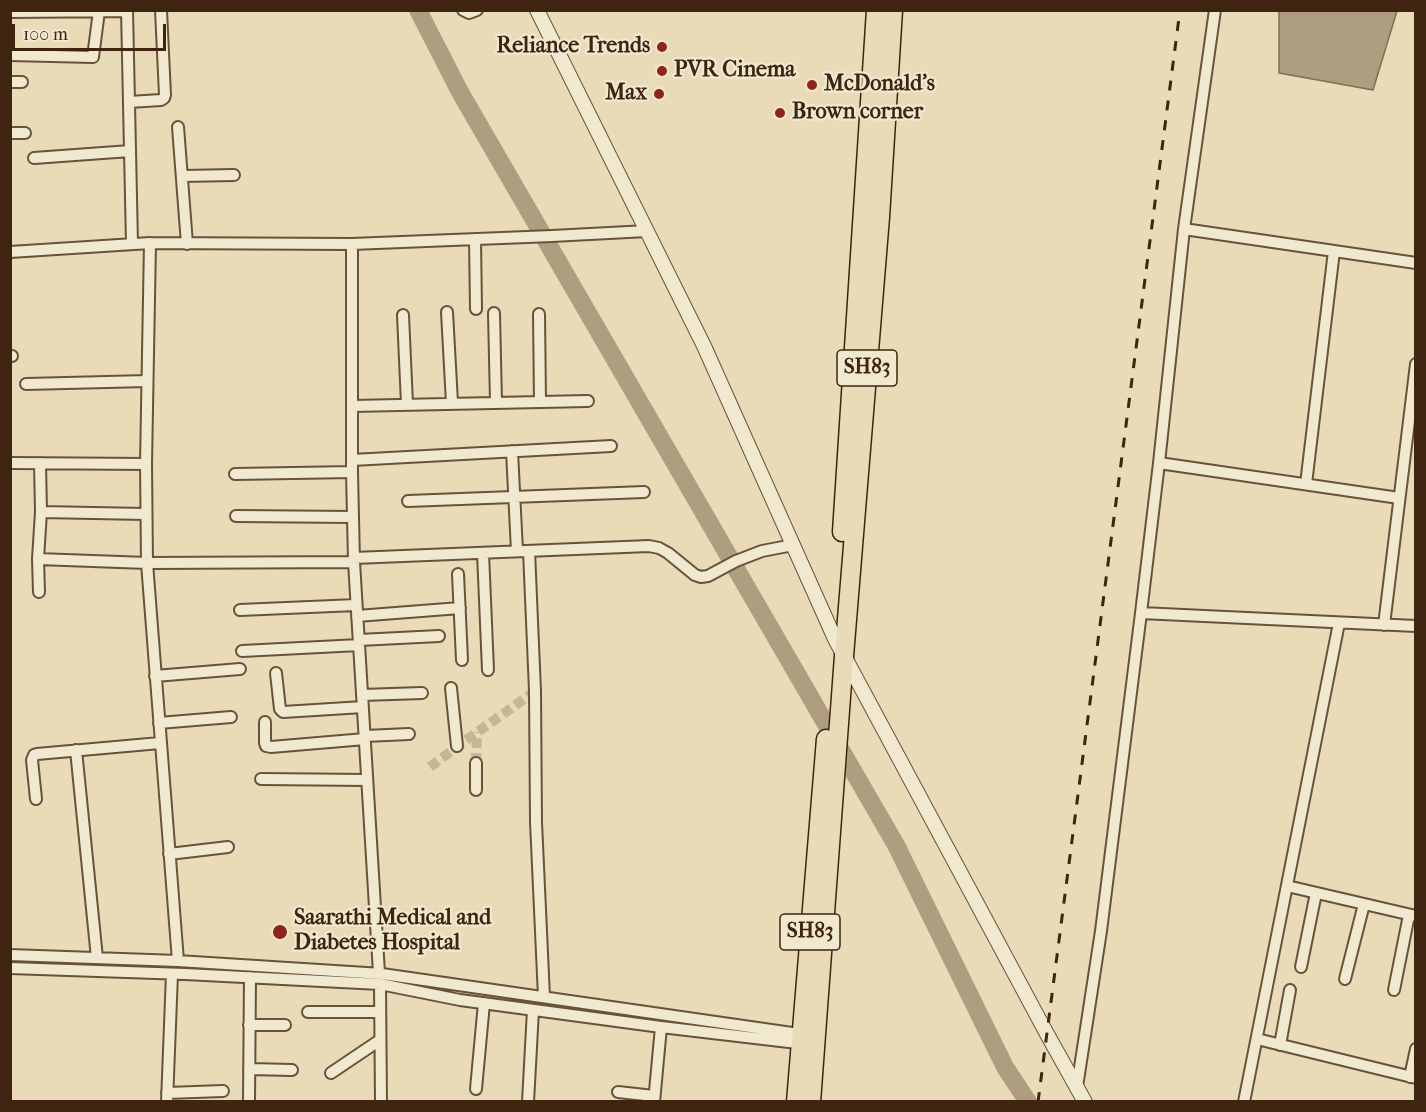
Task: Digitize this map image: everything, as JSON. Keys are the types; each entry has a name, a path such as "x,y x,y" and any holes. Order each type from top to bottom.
{"main road":[{"name":"SH83","path":"811,1101 809,1040 813,890 844,656 880,217 881,65 876,10"},
{"name":"SH83","path":"834,722 835,639 881,65 893,10"},
{"name":"SH83","path":"796,1101 809,1040"}],"street":[{"path":"129,102 164,98 161,10"},
{"path":"464,10 469,13 477,10"},
{"path":"537,10 704,346 835,639 1085,1101"},
{"path":"1077,1087 1101,931 1159,463 1184,229 1215,10"},
{"path":"10,55 93,57 99,11"},
{"path":"10,12 127,11 132,244"},
{"path":"178,127 187,243"},
{"path":"10,133 24,133"},
{"path":"34,158 130,151"},
{"path":"182,176 234,175"},
{"path":"1184,229 1416,263"},
{"path":"10,252 150,243 352,244 647,231"},
{"path":"475,239 476,309"},
{"path":"150,243 146,464 147,563 178,961"},
{"path":"352,244 354,560 380,978 381,1101"},
{"path":"1306,484 1334,251"},
{"path":"447,312 452,404"},
{"path":"494,313 496,403"},
{"path":"539,314 540,402"},
{"path":"403,315 407,404"},
{"path":"1384,625 1416,364"},
{"path":"26,384 147,381"},
{"path":"352,406 588,401"},
{"path":"352,460 611,446"},
{"path":"512,451 517,551"},
{"path":"10,463 146,464"},
{"path":"39,592 40,463"},
{"path":"1159,463 1399,498"},
{"path":"235,474 352,472"},
{"path":"408,501 644,492"},
{"path":"41,512 146,513"},
{"path":"236,516 353,517"},
{"path":"38,559 147,563 354,560 649,546 668,553 695,575 701,577 708,576 736,561 762,551 793,544"},
{"path":"529,551 536,691 536,822 544,997"},
{"path":"483,553 488,670"},
{"path":"458,574 462,660"},
{"path":"240,610 460,608"},
{"path":"1141,614 1416,626"},
{"path":"1244,1101 1339,623"},
{"path":"242,651 439,636"},
{"path":"155,676 240,669"},
{"path":"276,673 280,709 283,712 422,693"},
{"path":"451,688 457,746"},
{"path":"159,723 231,717"},
{"path":"265,722 265,743 270,747 409,734"},
{"path":"36,799 32,760 34,755 160,743"},
{"path":"76,750 97,958"},
{"path":"476,764 476,790"},
{"path":"261,779 367,780"},
{"path":"169,854 228,847"},
{"path":"1287,886 1413,915 1394,990"},
{"path":"1302,967 1316,893"},
{"path":"1345,979 1364,904"},
{"path":"10,955 178,961 380,978 544,997 809,1040"},
{"path":"10,968 250,977 380,978 453,999 661,1027 809,1040"},
{"path":"172,974 167,1097 223,1092"},
{"path":"249,1101 250,977"},
{"path":"1280,1045 1290,990"},
{"path":"476,1089 484,1003"},
{"path":"528,1101 533,1010"},
{"path":"308,1012 379,1012"},
{"path":"249,1025 285,1025"},
{"path":"618,1092 654,1099 661,1027"},
{"path":"1257,1039 1413,1077 1416,1049"},
{"path":"331,1073 380,1040"},
{"path":"249,1069 292,1070"}],"shaded area":[{"path":"1279,11 1397,11 1373,90 1279,73"}],"waterway":[{"path":"418,10 460,92 896,845 1005,1067 1028,1102"}],"tunnel":[{"path":"430,767 535,691"},
{"path":"476,763 477,732"}],"railway":[{"path":"1038,1102 1180,10"}],"place":[{"name":"Reliance Trends","path":"662,47"},
{"name":"PVR Cinema","path":"662,71"},
{"name":"McDonald's","path":"812,85"},
{"name":"Max","path":"659,94"},
{"name":"Brown corner","path":"780,113"},
{"name":"Saarathi Medical and Diabetes Hospital","path":"280,932"}]}
